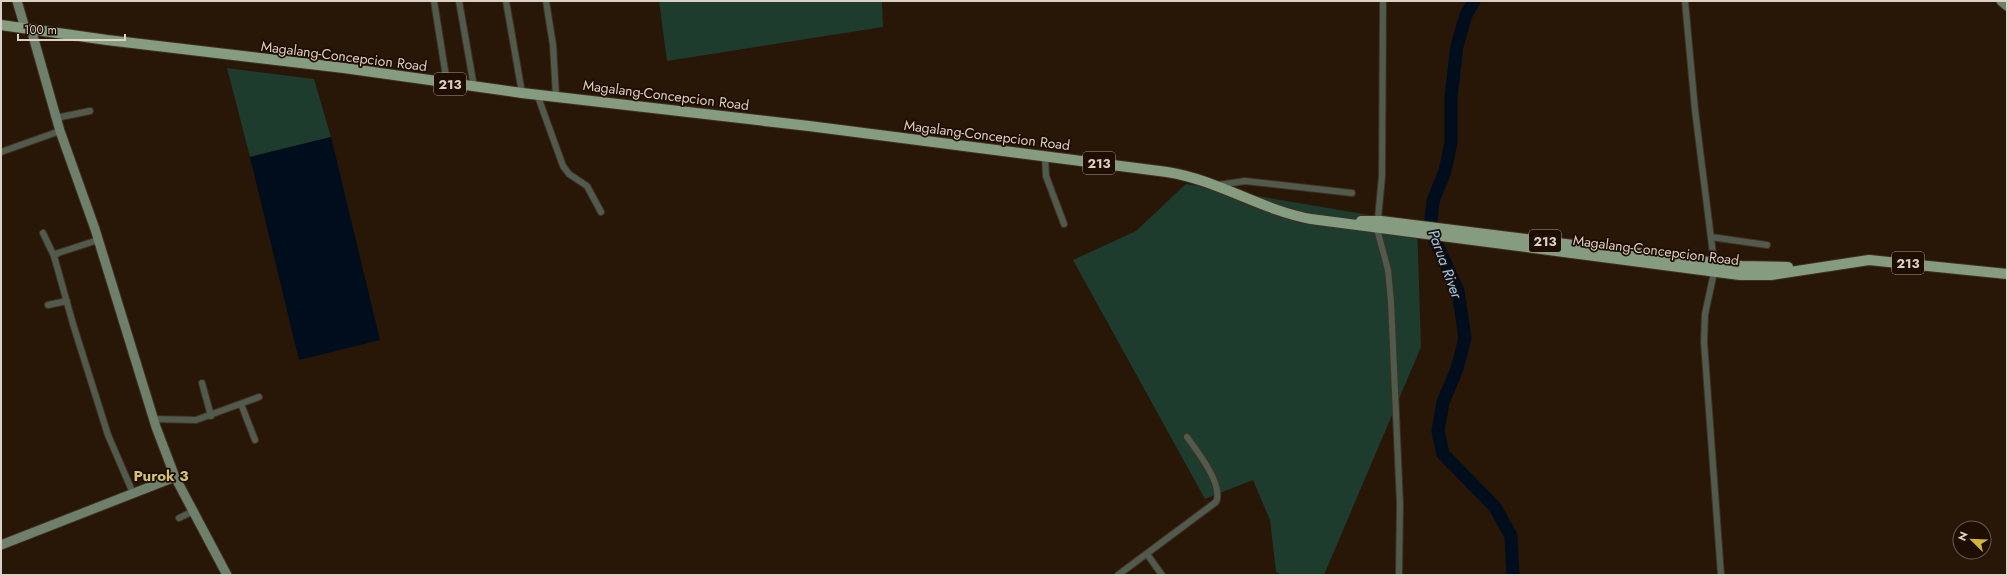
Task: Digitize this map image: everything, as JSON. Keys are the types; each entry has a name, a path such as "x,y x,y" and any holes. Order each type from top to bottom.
{"main road":[{"name":"Magalang-Concepcion Road","path":"1,25 107,40 375,72 474,87 809,126 1167,172 1189,176 1218,185 1289,214 1320,221 1379,225 1711,266 1755,276 1846,262 1869,260 1896,261 2007,274"}],"street":[{"path":"17,1 28,28 60,131 98,240 154,419 175,476 226,575"},
{"path":"434,1 447,83"},
{"path":"459,1 474,87"},
{"path":"506,1 522,93"},
{"path":"546,1 553,45 556,96"},
{"path":"1383,1 1383,154 1379,225 1388,270 1391,302 1400,504 1398,575"},
{"path":"1685,1 1711,237 1711,266 1705,314 1704,342 1721,575"},
{"path":"2001,1 2007,6"},
{"path":"537,94 563,166 569,174 587,186 601,212"},
{"path":"56,118 90,111"},
{"path":"1,152 60,131"},
{"path":"1044,156 1046,176 1064,224"},
{"path":"1218,185 1245,181 1352,193"},
{"path":"43,233 54,256 108,435 133,493"},
{"path":"1711,237 1767,244"},
{"path":"54,256 58,253 98,240"},
{"path":"48,305 67,301"},
{"path":"202,382 211,416"},
{"path":"154,419 189,421 211,416 259,397"},
{"path":"241,404 255,440"},
{"path":"1118,575 1213,505 1218,498 1218,492 1214,480 1187,436"},
{"path":"1,545 175,476"},
{"path":"179,518 194,511"},
{"path":"1147,554 1162,575"}],"green space":[{"path":"659,1 882,1 883,27 667,61"},
{"path":"227,68 314,79 331,137 250,157"},
{"path":"1186,184 1417,223 1421,347 1324,575 1281,575 1276,572 1270,520 1253,480 1205,499 1073,260 1136,231"}],"water":[{"path":"331,137 380,340 299,360 250,157"}],"waterway":[{"name":"Parua River","path":"1474,1 1466,15 1457,46 1451,97 1451,143 1445,171 1433,201 1430,229 1458,291 1465,338 1457,369 1443,402 1438,431 1443,454 1495,507 1511,536 1513,575"}],"district":[{"name":"Purok 3","path":"161,476"}]}
